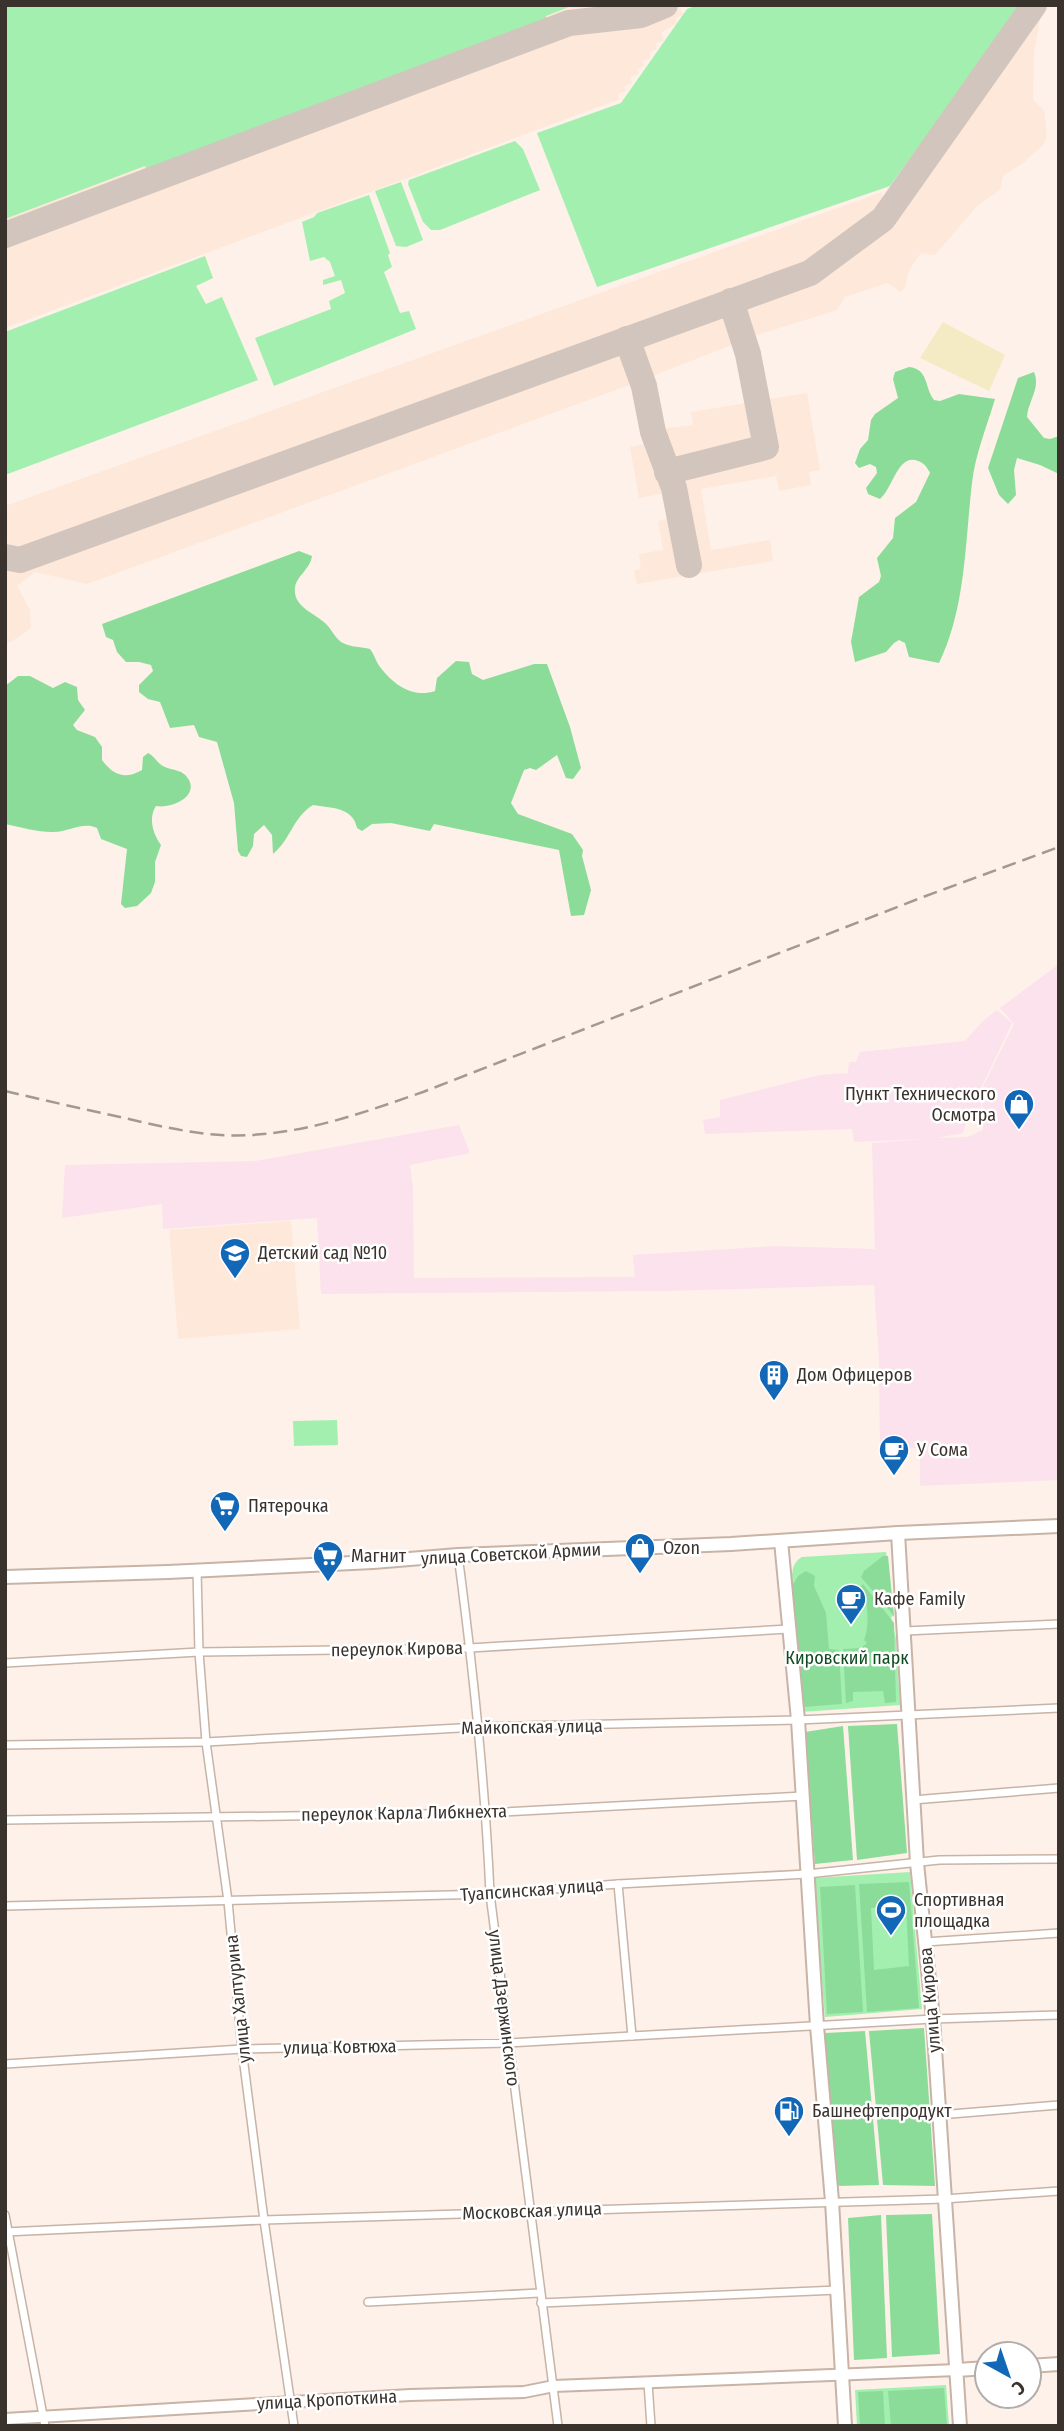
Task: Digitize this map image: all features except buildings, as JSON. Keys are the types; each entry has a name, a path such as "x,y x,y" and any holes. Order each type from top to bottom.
{"main road":[{"name":"улица Советской Армии","path":"5,1577 373,1562 458,1555 781,1541 1059,1525"},
{"name":"улица Кирова","path":"898,1533 913,1800 933,2019 960,2426"},
{"path":"781,1541 798,1720 845,2426"},
{"name":"улица Кропоткина","path":"5,2419 44,2421 289,2402 524,2392 554,2386 973,2369"}],"street":[{"name":"улица Дзержинского","path":"458,1555 478,1727 490,1894 558,2426"},
{"name":"улица Халтурина","path":"197,1570 199,1652 206,1742 228,1901 242,2049 294,2426"},
{"path":"905,1631 1059,1624"},
{"name":"переулок Кирова","path":"5,1663 199,1652 470,1648 789,1629"},
{"name":"Майкопская улица","path":"5,1745 206,1742 478,1727 798,1720 1059,1708"},
{"path":"913,1800 1059,1788"},
{"name":"переулок Карла Либкнехта","path":"5,1820 486,1813 803,1796"},
{"name":"Туапсинская улица","path":"5,1906 490,1894 807,1874 918,1863 1059,1859"},
{"path":"618,1884 632,2036"},
{"path":"925,1942 1059,1933"},
{"name":"улица Ковтюха","path":"5,2064 242,2049 508,2043 933,2019 1059,2015"},
{"path":"938,2115 1059,2105"},
{"name":"Московская улица","path":"6,2232 264,2220 944,2199 1059,2191"},
{"path":"5,2215 6,2232 44,2421"},
{"path":"541,2303 838,2290"},
{"path":"368,2302 539,2293"},
{"path":"648,2383 651,2426"}],"shaded area":[{"path":"574,5 679,5 683,15 675,18 677,23 661,33 664,41 656,43 657,49 649,52 651,58 643,61 644,66 637,69 639,74 630,77 632,83 624,86 626,91 618,94 619,99 5,328 5,219 146,166 149,173 548,24 545,16"},
{"path":"1033,8 1041,14 1034,53 1033,100 1044,110 1047,135 1044,144 1003,176 1000,190 978,205 935,255 921,253 909,270 901,292 887,283 845,297 837,310 757,335 632,384 87,584 35,572 17,586 30,610 31,628 11,642 5,642 5,565 27,569 7,543 5,506 882,192 884,218"},
{"path":"807,393 820,470 809,472 811,485 779,491 776,476 701,489 711,550 770,540 773,561 637,584 634,570 641,569 639,554 663,550 658,521 672,518 667,493 639,498 630,447 644,444 642,431 693,425 691,412"},
{"path":"1059,964 1059,1480 920,1486 920,1448 880,1449 879,1360 874,1285 664,1291 321,1294 317,1218 163,1229 162,1204 62,1218 65,1165 255,1161 459,1125 470,1153 410,1165 413,1187 414,1278 635,1277 633,1255 774,1246 874,1249 875,1252 872,1143 926,1139 854,1142 852,1129 705,1134 703,1120 720,1117 720,1100 819,1075 848,1073 849,1062 856,1062 860,1052 965,1041 997,1010 1012,1023 981,1088 981,1120 966,1123 963,1133 937,1138 968,1137 983,1130 982,1089 1014,1024 1000,1008"},
{"name":"Детский сад №10","path":"291,1221 300,1329 178,1339 169,1230"}],"green space":[{"path":"5,5 574,5 546,16 548,24 148,173 145,166 5,219"},
{"path":"698,5 1022,5 890,186 597,287 537,133 621,103 687,9"},
{"path":"515,141 523,149 540,190 440,230 431,230 423,222 408,184 409,180"},
{"path":"401,182 423,240 406,247 396,246 375,191"},
{"path":"369,195 390,253 388,255 392,267 384,272 400,313 409,311 416,329 274,386 255,338 331,309 329,301 345,293 341,280 323,285 323,280 335,276 330,262 324,257 310,261 302,222 317,213"},
{"path":"205,256 213,278 196,286 206,304 222,297 258,380 5,475 5,332"},
{"path":"909,367 920,371 934,400 940,401 959,394 995,399 974,472 966,551 955,620 939,663 909,657 905,643 899,640 886,652 855,662 851,642 859,597 879,582 881,576 877,558 893,538 895,518 916,502 930,473 920,462 905,462 880,499 868,494 866,488 877,473 876,467 870,464 859,468 855,463 860,449 868,440 871,420 875,414 898,398 893,379 895,372"},
{"path":"1034,372 1036,384 1027,417 1044,438 1059,436 1059,474 1017,458 1014,470 1016,495 1008,504 999,495 988,468 1018,378"},
{"path":"299,551 312,556 296,584 297,600 325,623 340,641 370,649 383,671 403,688 418,693 435,691 437,678 456,661 469,662 472,674 483,680 534,664 547,664 570,727 581,768 573,779 566,778 557,755 536,770 524,770 511,803 518,814 572,834 583,850 582,856 591,890 584,915 571,916 559,850 434,824 430,831 391,823 372,824 362,831 346,812 313,805 301,816 273,854 272,835 264,825 254,834 253,846 247,857 241,856 238,851 234,803 217,742 199,737 194,725 170,728 160,702 148,699 139,692 139,685 153,671 151,665 126,662 117,652 113,640 106,637 102,624"},
{"path":"18,676 30,676 53,688 65,682 77,687 78,700 85,710 73,725 77,730 95,737 102,747 102,760 115,772 130,775 142,770 143,757 148,753 162,766 187,776 191,786 186,797 175,804 156,806 152,816 152,826 161,845 155,862 155,882 151,893 137,906 125,908 121,904 127,849 101,839 97,828 80,826 46,832 5,824 5,686"},
{"path":"337,1420 338,1445 294,1446 293,1421"},
{"name":"Кировский парк","path":"886,1552 894,1616 891,1617 896,1639 900,1705 801,1712 792,1586 794,1566 802,1557"},
{"path":"883,1556 888,1556 894,1616 861,1577 864,1571"},
{"path":"806,1571 815,1576 814,1586 826,1613 829,1649 839,1650 842,1704 803,1707 792,1586 798,1576"},
{"path":"863,1584 894,1623 896,1702 885,1703 883,1691 853,1692 853,1701 846,1703 843,1649 861,1648 867,1643 864,1640 868,1620 861,1586"},
{"path":"897,1724 907,1853 857,1860 848,1726"},
{"path":"843,1726 853,1860 815,1864 805,1732"},
{"path":"910,1872 922,2009 825,2017 813,1878"},
{"path":"909,1882 919,2008 867,2012 859,1884","holes":["906,1905 909,1966 874,1970 871,1908"]},
{"path":"855,1885 863,2012 827,2014 820,1887"},
{"path":"924,2028 935,2186 883,2185 869,2031"},
{"path":"865,2031 879,2185 837,2186 825,2033"},
{"path":"932,2214 940,2354 892,2357 886,2215"},
{"path":"881,2215 887,2358 854,2360 848,2218"},
{"path":"946,2385 949,2426 857,2426 855,2390"},
{"path":"944,2388 947,2426 891,2426 888,2391"},
{"path":"883,2391 885,2426 860,2426 858,2392"}],"sand":[{"path":"943,322 1005,355 989,391 920,358"}],"taxiway":[{"path":"5,235 569,23 641,15 665,5"},
{"path":"5,557 20,560 810,273 883,219 1034,5"},
{"path":"667,472 766,447 748,354 731,301"},
{"path":"627,339 644,386 653,432 674,488 689,565"}],"railway":[{"path":"5,1091 202,1133 252,1135 318,1125 423,1092 923,897 1059,847"}],"place":[{"name":"Пункт Технического Осмотра","path":"1019,1131"},
{"name":"Детский сад №10","path":"235,1280"},
{"name":"Дом Офицеров","path":"774,1402"},
{"name":"У Сома","path":"894,1477"},
{"name":"Пятерочка","path":"225,1533"},
{"name":"Ozon","path":"640,1575"},
{"name":"Магнит","path":"328,1583"},
{"name":"Кафе Family","path":"851,1626"},
{"name":"Спортивная площадка","path":"891,1937"},
{"name":"Башнефтепродукт","path":"789,2138"}]}
